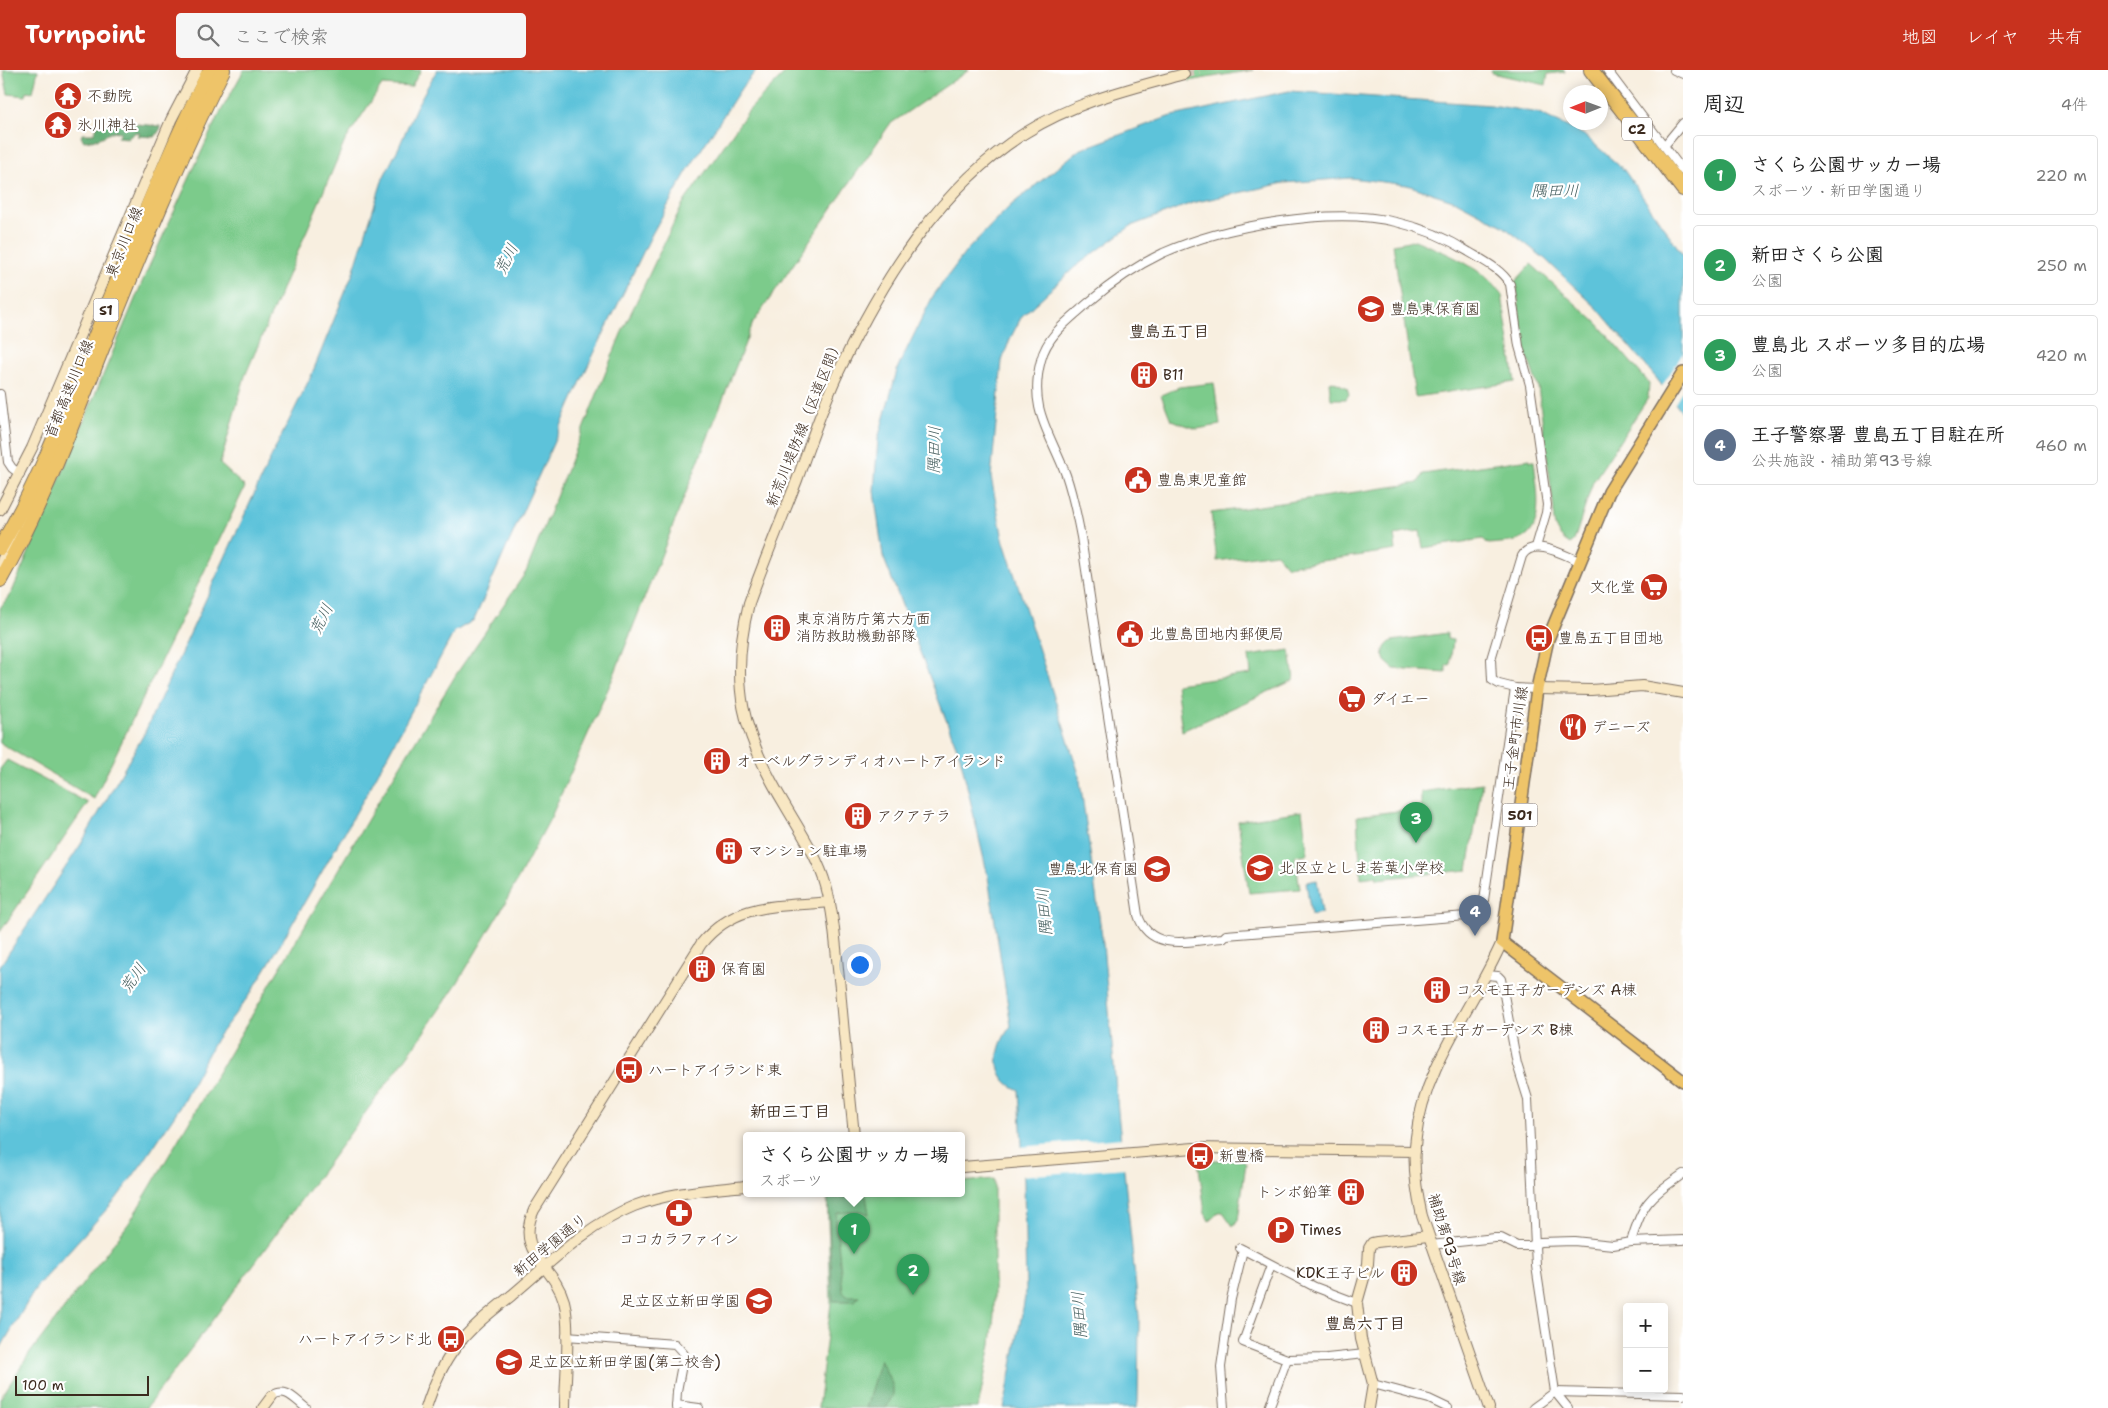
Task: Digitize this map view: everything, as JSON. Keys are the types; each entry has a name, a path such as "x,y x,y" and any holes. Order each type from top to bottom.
{"highway":[{"name":"首都高速川口線","path":"0,547 28,497 72,395 181,127 210,70"},
{"name":"首都高速川口線","path":"0,580 22,540 44,493 154,219 190,135 223,70"},
{"name":"C2","path":"1591,70 1683,189"},
{"name":"C2","path":"1597,70 1683,180"}],"main road":[{"name":"王子金町市川線","path":"1502,942 1537,689 1548,639 1609,492 1683,373"},
{"path":"1502,942 1683,1081"}],"street":[{"name":"東京川口線","path":"0,510 20,474 171,120 197,70"},
{"name":"東京川口線","path":"0,564 28,512 70,415 182,138 218,70"},
{"path":"1607,70 1683,171"},
{"path":"1674,70 1683,74"},
{"name":"新荒川堤防線（区道区間）","path":"854,1132 830,902 815,857 762,765 751,741 741,692 739,663 742,631 749,603 837,375 880,294 902,260 951,196 988,161 1025,134 1074,107 1184,74"},
{"path":"1664,146 1683,123"},
{"path":"1515,688 1484,900 1477,912 1466,916 1226,935 1223,938 1170,942 1156,939 1144,930 1138,915 1081,537 1066,477 1043,424 1038,406 1037,380 1048,341 1102,291 1132,270 1173,249 1216,235 1274,222 1315,217 1345,216 1395,222 1439,236 1458,245 1500,272 1510,284 1519,346 1530,385 1547,505 1536,547"},
{"path":"0,394 8,462 20,474"},
{"path":"1579,561 1536,547 1527,550 1522,556 1491,659 1492,680 1515,688 1591,690 1642,686 1683,693"},
{"path":"564,1408 566,1336 563,1298 555,1281 532,1252 529,1242 529,1220 534,1210 711,931 724,921 753,909 830,902"},
{"name":"補助第93号線","path":"1489,1408 1430,1241 1416,1190 1414,1151 1421,1108 1431,1081 1444,1053 1487,975 1502,942"},
{"path":"1487,975 1498,976 1501,979 1517,1064 1528,1099 1536,1266 1555,1392 1568,1408"},
{"path":"965,1167 1144,1151 1254,1147 1414,1151"},
{"path":"1631,1242 1638,1218 1646,1203 1683,1174"},
{"name":"新田学園通り","path":"426,1408 436,1380 456,1347 468,1332 587,1232 618,1213 636,1206 683,1193 743,1186"},
{"path":"1368,1408 1373,1384 1365,1354 1357,1302 1368,1264 1369,1248 1372,1244 1495,1238 1501,1238 1518,1246 1534,1245 1540,1242 1574,1241 1612,1245 1631,1242 1683,1240"},
{"path":"1224,1408 1221,1367 1241,1249 1315,1287 1357,1302"},
{"path":"1271,1265 1243,1342 1288,1359 1327,1358 1365,1354"},
{"path":"566,1336 676,1344 684,1354 676,1406 699,1408"},
{"path":"1269,1408 1288,1359"},
{"path":"1373,1384 1429,1399 1447,1408"},
{"path":"263,1408 272,1396 276,1393 284,1392 292,1395 306,1408"},
{"path":"1533,1408 1555,1392 1683,1395"}],"green space":[{"path":"3,70 38,70 33,92 27,91 26,96 8,94"},
{"path":"244,70 421,70 411,87 382,85 345,141 245,376 220,464 245,487 94,799 0,743 0,608 12,592 146,273 216,120"},
{"path":"788,70 969,70 890,124 753,323 612,680 551,817 504,905 458,982 413,1048 146,1408 0,1408 0,1399 30,1353 129,1223 381,797 457,673 526,572 621,334 682,205 749,110"},
{"path":"1186,70 1253,70 1189,81"},
{"path":"1491,70 1564,70 1565,72 1548,74 1546,85 1492,73"},
{"path":"113,122 160,126 161,128 155,137 138,136 140,133 136,132 128,138 118,137 121,132 118,132 94,140 84,141 81,137 82,134 93,134 98,125"},
{"path":"1415,240 1463,262 1495,285 1502,295 1515,382 1415,397 1393,244"},
{"path":"1531,264 1596,322 1649,383 1648,398 1593,482 1574,541 1570,544 1556,530 1554,521 1538,387 1523,344 1517,290 1514,283"},
{"path":"1333,381 1347,388 1349,394 1346,399 1331,399 1329,382"},
{"path":"1214,383 1220,425 1197,429 1171,420 1161,395 1179,387"},
{"path":"1530,459 1530,461 1534,461 1538,493 1537,517 1528,535 1519,540 1488,544 1483,539 1423,548 1420,531 1394,535 1396,550 1287,566 1276,553 1217,561 1211,513 1418,483 1423,474"},
{"path":"1447,633 1447,639 1453,640 1450,665 1446,665 1446,673 1394,669 1385,661 1384,649 1392,641"},
{"path":"1290,650 1294,680 1182,731 1176,684 1251,674 1249,656"},
{"path":"7,760 88,803 0,932 0,769"},
{"path":"1482,783 1468,870 1377,879 1377,876 1361,878 1357,816 1421,808 1421,792"},
{"path":"1302,811 1308,854 1295,856 1300,889 1249,893 1238,821"},
{"path":"1198,1160 1243,1160 1246,1163 1238,1220 1233,1226 1223,1212 1219,1212 1209,1221 1205,1213"},
{"path":"994,1179 994,1315 991,1344 978,1408 818,1408 831,1303 827,1197 965,1197 965,1182"},
{"path":"866,1197 869,1214 861,1211 837,1213 836,1222 843,1292 847,1296 859,1296 855,1301 833,1301 828,1199"},
{"path":"880,1359 893,1386 893,1395 886,1408 866,1408"}],"water":[{"name":"荒川","path":"437,70 757,70 742,87 686,173 652,234 587,368 474,620 454,632 371,786 280,945 251,993 216,1039 178,1110 116,1199 37,1286 0,1349 0,966 81,844 144,734 272,455 311,376 353,273 383,178 416,107"},
{"name":"隅田川","path":"1289,91 1491,105 1539,113 1563,125 1563,130 1574,130 1584,135 1624,170 1683,255 1683,414 1657,379 1598,309 1545,259 1503,226 1456,201 1407,185 1351,178 1284,183 1192,203 1131,226 1075,267 1022,316 1010,339 1002,361 991,477 1003,539 1079,774 1103,944 1139,1317 1138,1402 1137,1408 1004,1408 1026,1292 1024,1182 1019,1090 1009,1085 1003,1078 999,1070 998,1061 1001,1043 1011,1026 988,877 960,756 883,556 874,491 878,439 898,367 933,296 967,250 1010,206 1079,150 1168,117"},
{"path":"1317,880 1322,913 1311,915 1306,882"}],"pier":[{"path":"1683,353 1683,390 1674,405 1661,388"},
{"path":"1123,1138 1126,1168 1021,1176 1020,1147"}],"tunnel":[{"path":"1184,74 1199,70"}],"place":[{"name":"不動院","path":"68,96"},
{"name":"氷川神社","path":"58,125"},
{"name":"豊島東保育園","path":"1371,309"},
{"name":"B11","path":"1144,375"},
{"name":"豊島東児童館","path":"1138,480"},
{"name":"文化堂","path":"1654,587"},
{"name":"東京消防庁第六方面 消防救助機動部隊","path":"777,628"},
{"name":"北豊島団地内郵便局","path":"1130,634"},
{"name":"豊島五丁目団地","path":"1539,638"},
{"name":"ダイエー","path":"1352,699"},
{"name":"デニーズ","path":"1573,727"},
{"name":"オーベルグランディオハートアイランド","path":"717,761"},
{"name":"アクアテラ","path":"858,816"},
{"name":"豊島北 スポーツ多目的広場","path":"1416,843"},
{"name":"マンション駐車場","path":"729,851"},
{"name":"北区立としま若葉小学校","path":"1260,868"},
{"name":"豊島北保育園","path":"1157,869"},
{"name":"王子警察署 豊島五丁目駐在所","path":"1475,936"},
{"name":"保育園","path":"702,969"},
{"name":"コスモ王子ガーデンズ A棟","path":"1437,990"},
{"name":"コスモ王子ガーデンズ B棟","path":"1376,1030"},
{"name":"ハートアイランド東","path":"629,1070"},
{"name":"新豊橋","path":"1200,1156"},
{"name":"トンボ鉛筆","path":"1351,1192"},
{"name":"ココカラファイン","path":"679,1213"},
{"name":"Times","path":"1281,1230"},
{"name":"さくら公園サッカー場","path":"854,1254"},
{"name":"KDK王子ビル","path":"1404,1273"},
{"name":"新田さくら公園","path":"913,1295"},
{"name":"足立区立新田学園","path":"759,1301"},
{"name":"ハートアイランド北","path":"451,1339"},
{"name":"足立区立新田学園(第二校舎)","path":"509,1362"}],"district":[{"name":"豊島五丁目","path":"1169,331"},
{"name":"新田三丁目","path":"790,1111"},
{"name":"豊島六丁目","path":"1365,1323"}]}
